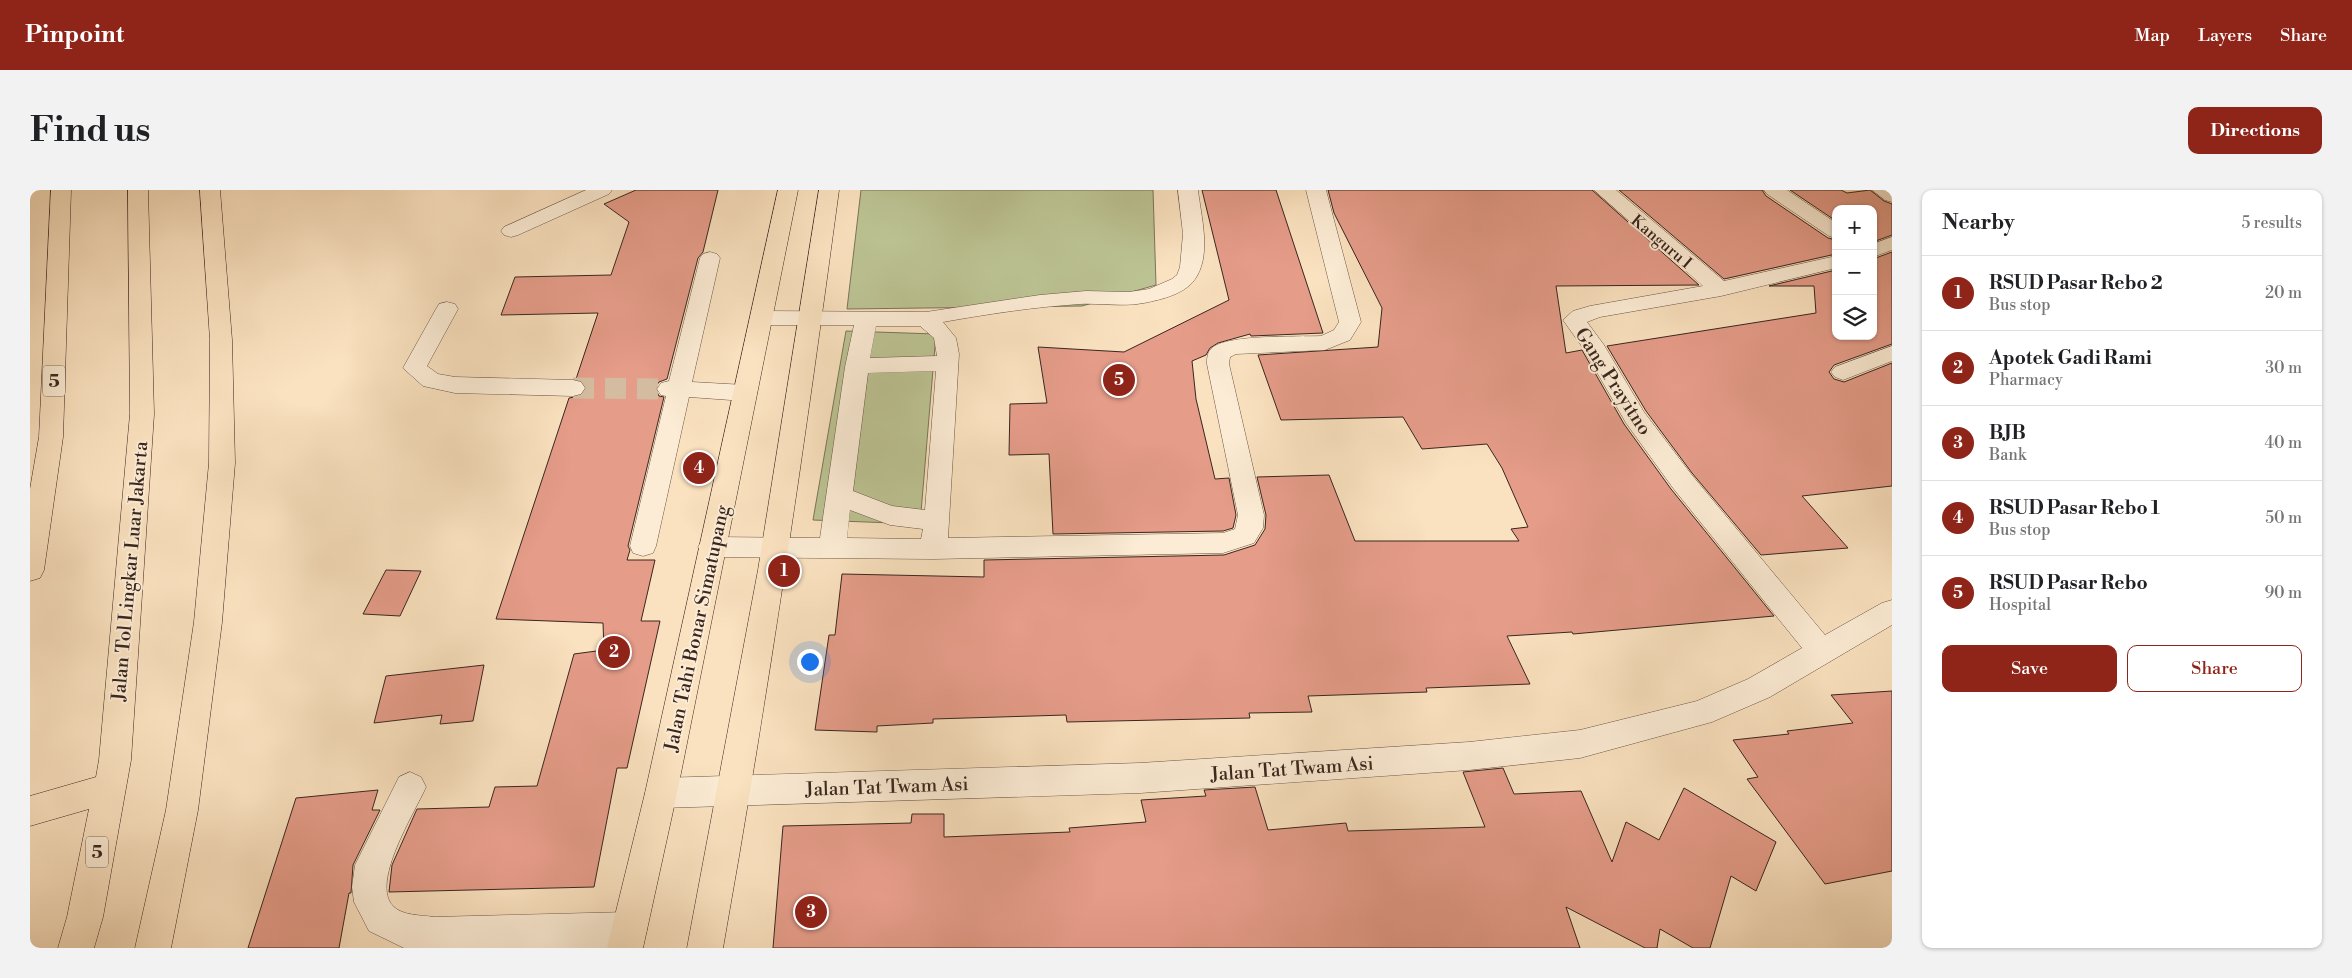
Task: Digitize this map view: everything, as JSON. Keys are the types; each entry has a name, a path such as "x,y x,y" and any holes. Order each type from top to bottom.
{"highway":[{"name":"5","path":"30,570 51,436 61,190"},
{"name":"Jalan Tol Lingkar Luar Jakarta","path":"76,948 85,917 115,760 142,414 138,190"},
{"path":"153,948 182,810 208,622 222,463 222,340 210,190"},
{"name":"Jalan Tahi Bonar Simatupang","path":"627,939 661,793 788,190"},
{"path":"705,948 736,790 810,319 828,190"},
{"path":"30,811 110,788"}],"street":[{"path":"511,232 602,190"},
{"path":"762,318 926,319 971,310 1079,298 1144,296 1168,290 1186,278 1192,260 1193,224 1188,190"},
{"path":"712,547 933,549 1223,543 1236,541 1247,536 1251,525 1251,515 1218,364 1219,354 1230,347 1325,343 1342,335 1350,322 1316,190"},
{"name":"Kanguru I","path":"1604,190 1627,212 1721,290"},
{"path":"1774,190 1832,229"},
{"path":"1882,190 1892,196"},
{"path":"1877,249 1892,243"},
{"path":"643,546 674,389 710,258"},
{"name":"Gang Prayitno","path":"1822,652 1682,481 1635,417 1592,345 1574,320 1582,314 1627,308 1721,290 1832,263"},
{"path":"447,309 416,368 431,380 454,385 573,388"},
{"path":"926,319 943,333 948,342 938,521 933,549"},
{"path":"832,548 856,367 866,320"},
{"path":"1843,372 1892,353"},
{"path":"856,367 948,363"},
{"path":"674,389 745,393"},
{"path":"840,496 890,515 938,521"},
{"name":"Jalan Tat Twam Asi","path":"661,793 1140,778 1459,757 1580,744 1701,713 1759,688 1892,611"},
{"path":"410,787 372,866 369,887 371,902 381,919 402,930 434,935 627,939"}],"green space":[{"path":"861,190 1153,190 1156,285 1082,306 847,309"},
{"path":"846,331 936,334 920,524 813,520"}],"building":[{"path":"636,190 718,190 703,252 698,258 667,379 659,382 655,388 659,396 664,397 628,546 630,550 627,560 655,560 641,621 660,621 627,768 617,768 594,887 389,892 392,865 417,809 489,807 495,787 537,786 574,654 604,650 603,623 496,619 569,398 581,396 587,389 583,381 576,379 598,313 501,315 515,277 611,275 629,222 604,204"},
{"path":"1202,190 1276,190 1323,333 1251,336 1250,334 1218,343 1210,348 1206,355 1192,361 1196,399 1215,479 1229,478 1236,515 1233,528 1223,531 1053,534 1049,454 1009,455 1010,404 1047,403 1038,347 1124,352 1229,300"},
{"path":"1328,190 1592,190 1699,285 1556,286 1566,353 1582,350 1624,424 1671,489 1774,616 1573,634 1572,632 1507,636 1530,684 1426,688 1427,692 1308,696 1312,712 1249,713 1250,718 1067,722 1066,715 933,719 933,723 877,726 877,732 815,730 829,635 835,635 842,574 984,577 984,560 1224,555 1255,545 1265,529 1266,515 1257,477 1329,475 1355,541 1519,541 1511,529 1528,527 1502,468 1487,444 1422,449 1403,417 1281,420 1258,355 1378,347 1382,308 1334,213"},
{"path":"1619,190 1762,190 1766,196 1832,239 1832,255 1724,279"},
{"path":"1790,190 1841,190 1847,193 1870,190 1884,201 1892,204 1892,235 1877,241 1877,205 1832,205 1832,218"},
{"path":"1892,252 1892,344 1834,365 1829,372 1834,379 1844,382 1892,363 1892,486 1802,496 1848,548 1761,555 1692,473 1646,411 1607,346 1816,313 1814,286 1769,286 1832,271 1832,340 1877,340 1877,258"},
{"path":"386,570 421,571 400,616 363,614"},
{"path":"484,665 473,721 440,724 442,715 374,723 386,676"},
{"path":"1892,691 1892,871 1825,884 1747,779 1758,777 1733,740 1789,734 1787,731 1853,723 1831,695"},
{"path":"1503,768 1514,794 1581,791 1612,862 1626,822 1659,840 1684,788 1776,842 1756,891 1731,876 1710,948 1693,948 1660,929 1657,948 1645,948 1566,907 1580,948 773,948 783,826 911,823 912,814 944,814 944,837 1070,832 1069,828 1146,822 1141,800 1206,796 1204,790 1255,787 1268,830 1346,823 1348,831 1485,827 1463,772"},
{"path":"378,790 372,810 380,810 353,865 351,893 349,893 339,948 248,948 296,798"}],"tunnel":[{"path":"573,388 669,389"}],"place":[{"name":"RSUD Pasar Rebo","path":"1119,380"},
{"name":"RSUD Pasar Rebo 1","path":"699,468"},
{"name":"RSUD Pasar Rebo 2","path":"784,571"},
{"name":"Apotek Gadi Rami","path":"614,652"},
{"name":"BJB","path":"811,912"}]}
